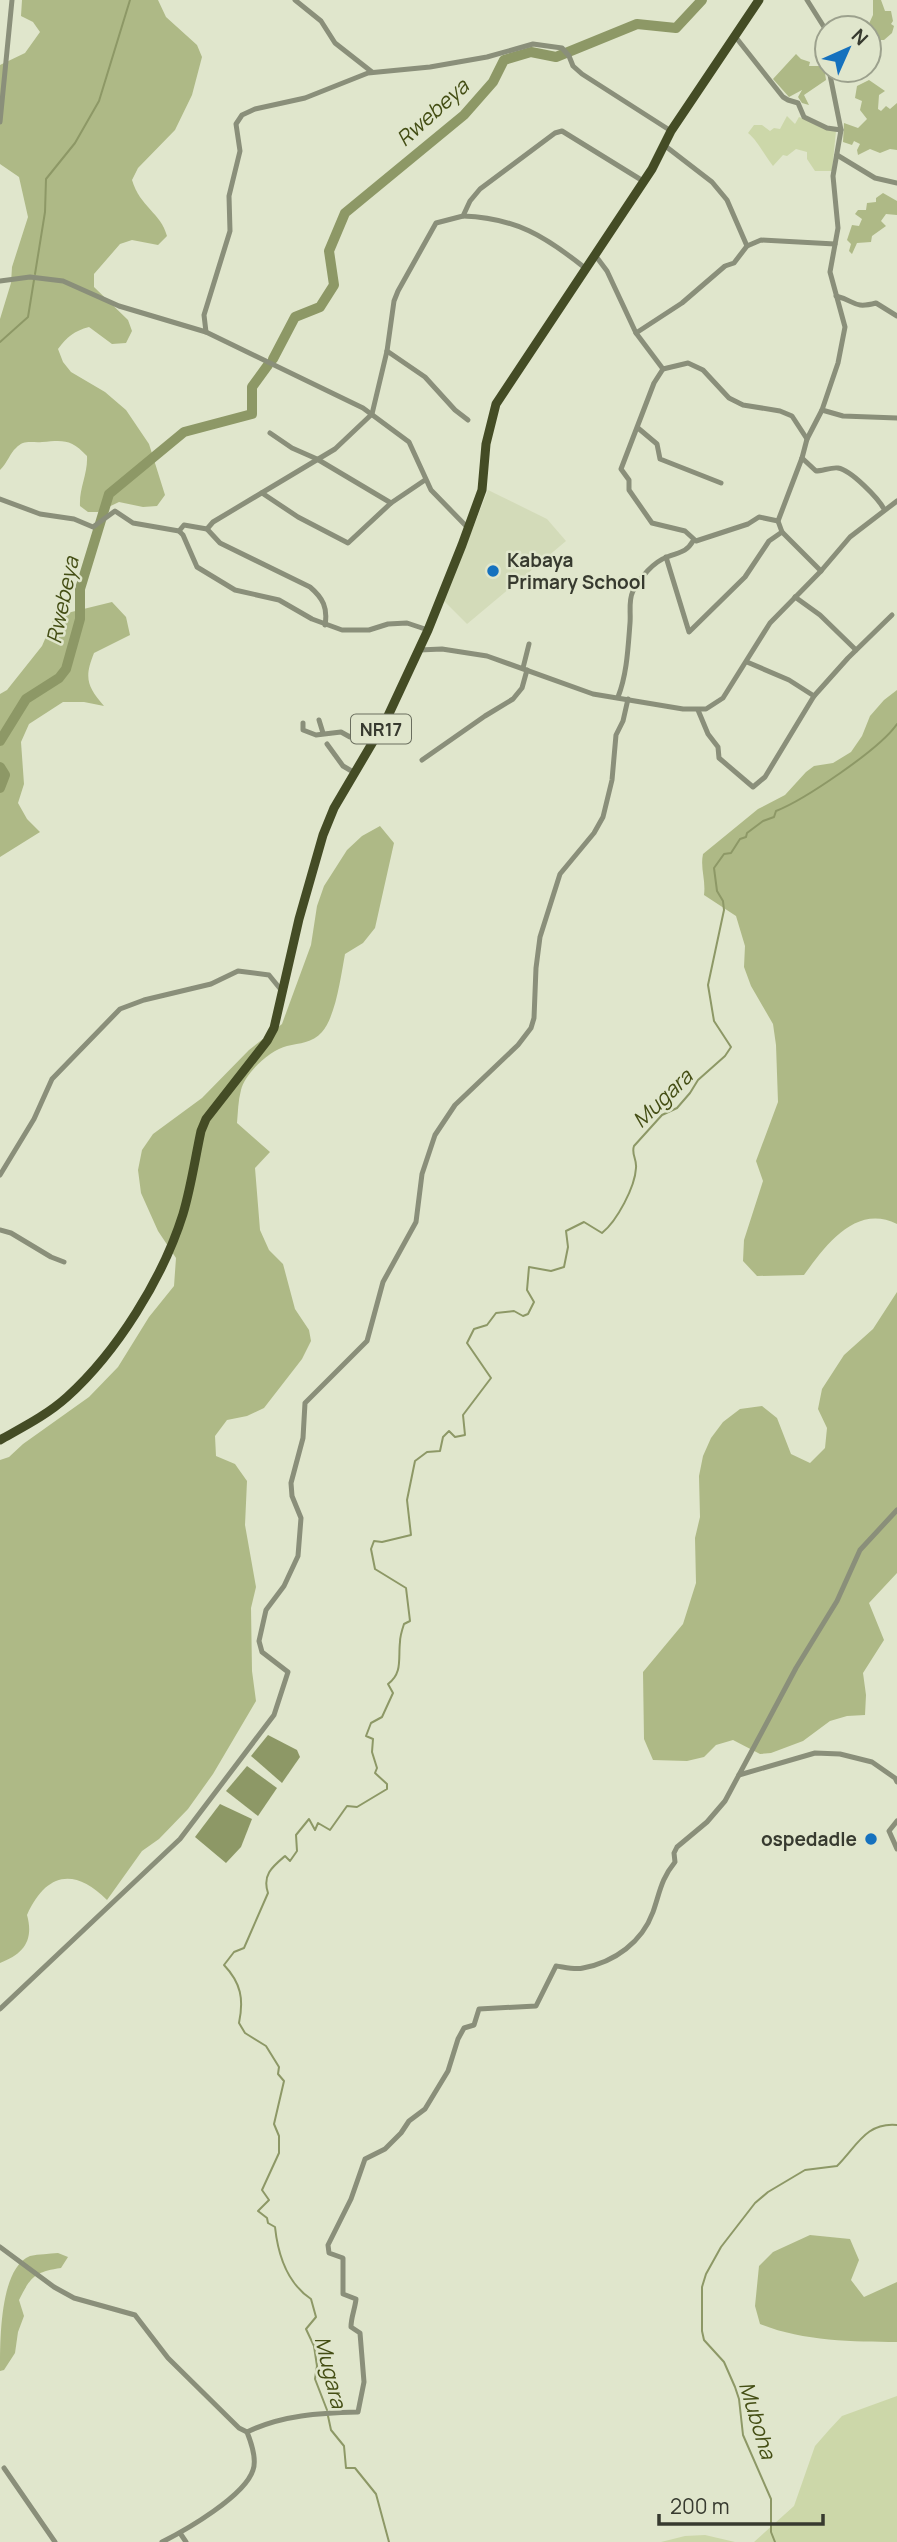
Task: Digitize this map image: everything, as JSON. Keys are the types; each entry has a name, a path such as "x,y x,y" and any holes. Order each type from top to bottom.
{"main road":[{"name":"NR17","path":"0,1440 52,1409 68,1396 113,1346 158,1276 182,1216 206,1119 267,1041 274,1028 299,919 323,835 334,808 380,730 428,630 482,490 490,418 496,404 643,181 671,131 759,0"}],"street":[{"path":"0,121 12,0"},
{"path":"295,0 321,21 335,43 372,72"},
{"path":"734,36 786,99 798,103 804,117 827,128 841,130"},
{"path":"205,332 204,315 230,231 229,196 240,151 236,124 242,115 255,109 305,98 372,72 430,67 487,57 533,44 562,48 573,66 582,74 671,131"},
{"path":"821,571 782,531 778,521 807,439 822,410 838,363 845,327 830,272 838,228 833,176 841,130 832,84"},
{"path":"463,216 470,201 491,179 562,131 643,181"},
{"path":"664,145 712,182 727,200 747,246"},
{"path":"837,155 874,178 897,183"},
{"path":"207,529 213,522 350,437 372,414 387,351 394,301 436,223 463,216 487,217 533,231 555,244 585,268"},
{"path":"636,332 682,303 724,266 734,263 747,246 769,239 835,244"},
{"path":"594,255 607,271 636,332 663,369"},
{"path":"0,281 30,277 63,281 119,306 205,332 363,408 409,442 425,480 446,507 468,527"},
{"path":"836,296 865,307 876,303 897,316"},
{"path":"387,351 425,377 455,410 468,420"},
{"path":"693,541 685,531 652,523 629,490 629,480 621,469 654,383 663,369 688,363 703,370 729,398 743,405 780,411 792,416 807,439"},
{"path":"822,410 844,416 897,418"},
{"path":"638,428 657,444 660,459 721,483"},
{"path":"270,433 391,503"},
{"path":"802,458 816,471 837,468 849,473 881,502 884,509"},
{"path":"262,493 298,517 348,543 391,503 425,480"},
{"path":"0,499 40,514 74,519 93,527 115,511 133,523 179,531 197,567 216,580 235,590 279,600 326,625 342,630 355,631 407,623 428,630"},
{"path":"417,650 457,651 487,656 593,694 698,710 714,705 723,698 769,623 821,571 850,537 897,500"},
{"path":"618,698 626,662 631,618 630,600 633,591 651,567 666,557 683,553 693,541 731,531 759,517 778,521"},
{"path":"179,531 184,525 207,529 220,543 310,587 322,599 327,615 326,625"},
{"path":"666,557 689,632 745,576 761,551 782,531"},
{"path":"795,597 820,614 856,650"},
{"path":"698,710 708,734 718,747 719,758 755,788 765,777 814,696 892,615"},
{"path":"422,760 513,699 522,688 528,644"},
{"path":"747,662 789,680 814,696"},
{"path":"0,2009 102,1911 168,1853 188,1831 274,1715 288,1672 262,1652 259,1641 266,1610 284,1586 298,1556 300,1517 292,1496 291,1483 303,1438 305,1403 367,1341 383,1282 416,1222 422,1174 435,1135 454,1105 517,1045 531,1028 540,936 560,874 594,833 603,817 612,780 616,735 623,721 628,699"},
{"path":"319,720 323,733"},
{"path":"303,723 303,730 316,734 341,732 349,737 361,726 380,730"},
{"path":"327,744 342,766 355,773"},
{"path":"0,1175 34,1119 52,1079 121,1009 144,1000 211,984 237,971 270,975 282,991"},
{"path":"0,1230 11,1233 64,1262"},
{"path":"247,2432 288,2418 327,2412 358,2412 364,2382 360,2333 351,2327 356,2299 343,2294 343,2258 329,2253 328,2245 351,2199 365,2159 385,2149 401,2133 409,2120 425,2109 448,2071 464,2028 474,2025 480,2009 536,2006 556,1966 581,1969 613,1959 627,1949 645,1929 663,1876 675,1862 674,1853 677,1847 717,1812 796,1668 837,1601 860,1550 897,1510"},
{"path":"739,1775 815,1753 840,1754 872,1762 897,1782"},
{"path":"897,1821 889,1832 897,1849"},
{"path":"0,2247 54,2287 74,2298 135,2315 172,2362 239,2428 247,2432"},
{"path":"162,2542 219,2508 251,2475 254,2463 247,2432"},
{"path":"4,2468 55,2542"},
{"path":"180,2533 186,2542"}],"shaded area":[{"path":"22,0 158,0 166,17 197,45 202,57 192,95 175,130 138,168 132,180 140,197 160,221 167,236 158,245 132,240 120,244 94,274 94,287 128,320 132,331 126,343 112,344 89,327 71,335 58,349 71,372 105,392 126,410 149,444 165,495 157,506 143,507 119,502 98,512 88,512 80,506 87,456 67,442 22,443 0,470 0,319 11,283 12,267 28,217 19,177 0,164 0,65 25,53 40,32 33,22 21,16"},
{"path":"873,0 881,0 885,11 891,11 891,24 894,26 892,33 884,40 883,14 873,14"},
{"path":"796,54 810,62 809,66 813,66 813,84 820,84 804,95 809,105 802,103 798,97 802,90 789,97 773,79"},
{"path":"875,84 885,91 879,95 878,109 881,111 886,106 890,109 897,103 897,150 890,149 880,153 870,149 858,155 860,144 854,141 852,145 843,142 844,123 858,128 867,119 860,110 862,101 855,98 857,86"},
{"path":"787,116 795,124 799,117 836,131 832,171 815,171 807,159 807,152 796,149 787,156 783,155 773,166 748,133 754,125 762,125 770,131 774,128 780,129"},
{"path":"883,193 897,201 897,215 886,214 881,221 886,226 872,236 871,242 857,243 852,254 849,251 851,244 847,240 852,225 859,226 862,219 855,214 858,210 866,210 867,203 876,202 876,198"},
{"name":"Kabaya Primary School","path":"488,490 547,519 566,541 467,624 444,601"},
{"path":"112,602 126,617 130,635 94,653 89,669 89,681 104,706 63,702 29,724 21,742 24,784 18,803 27,819 40,832 0,857 0,694 7,690 42,646 55,616"},
{"path":"897,690 897,1224 882,1219 855,1223 832,1241 804,1275 757,1276 743,1261 744,1240 763,1181 756,1161 778,1102 776,1045 773,1024 751,986 744,967 745,946 736,916 704,895 703,854 758,809 785,795 814,766 833,763 851,752 862,736 870,716"},
{"path":"380,826 394,843 375,928 363,943 345,954 337,995 327,1025 314,1038 280,1048 266,1057 243,1083 239,1098 237,1123 270,1152 255,1168 260,1230 269,1250 283,1264 295,1309 309,1330 311,1341 302,1359 264,1408 247,1416 227,1420 215,1436 216,1456 235,1464 247,1481 245,1525 256,1587 251,1608 252,1671 256,1701 213,1774 188,1809 159,1839 142,1851 107,1900 95,1889 72,1879 52,1883 43,1890 27,1915 29,1932 25,1945 15,1955 0,1963 0,1460 9,1457 89,1397 118,1367 149,1317 174,1286 176,1258 158,1231 141,1193 138,1170 142,1150 153,1134 202,1098 249,1050 282,1024 311,945 317,906 324,886 347,850 362,836"},
{"path":"897,1292 897,1573 869,1603 884,1640 863,1673 865,1715 830,1721 803,1741 771,1753 760,1754 733,1740 716,1745 704,1757 687,1761 653,1760 644,1739 643,1672 683,1624 696,1583 695,1538 700,1517 699,1476 703,1456 711,1438 723,1422 740,1409 762,1406 777,1418 791,1454 810,1463 825,1448 827,1428 818,1409 822,1389 844,1355 873,1329"},
{"path":"268,1735 297,1750 300,1757 282,1783 251,1756"},
{"path":"247,1766 277,1788 258,1816 226,1791"},
{"path":"220,1804 252,1819 241,1847 226,1863 195,1837"},
{"path":"810,2235 850,2239 859,2260 851,2280 864,2297 897,2282 897,2342 810,2337 760,2324 755,2306 759,2266 773,2252"},
{"path":"58,2253 68,2257 61,2268 35,2276 19,2300 24,2316 15,2353 4,2370 0,2371 4,2306 13,2274 20,2263 30,2256"},
{"path":"897,2396 897,2542 754,2542 794,2506 815,2446 842,2416"},
{"path":"705,2535 735,2542 661,2542 685,2536"}],"waterway":[{"path":"35,274 45,212 46,179 75,143 99,101 130,0"},
{"name":"Rwebeya","path":"273,359 295,317 320,307 334,285 329,251 345,213 464,115 493,82 504,60 531,52 556,57 637,24 676,28 702,0"},
{"path":"0,342 28,317 34,280"},
{"name":"Rwebeya","path":"0,741 26,699 59,678 66,669 80,619 80,589 109,494 184,432 252,414 252,387 268,365"},
{"name":"Mugara","path":"327,2410 315,2379 317,2366 314,2346 306,2329 316,2317 311,2299 290,2277 281,2258 275,2227 258,2211 269,2200 262,2190 279,2153 279,2136 274,2124 284,2081 278,2074 279,2067 266,2046 245,2033 239,2023 240,1992 224,1965 234,1952 244,1948 268,1893 266,1881 269,1872 285,1856 290,1861 297,1851 296,1835 309,1819 315,1830 318,1823 330,1830 347,1806 357,1807 387,1789 387,1784 375,1773 377,1768 372,1752 373,1739 366,1736 371,1723 382,1717 393,1693 388,1684 398,1670 401,1633 404,1624 410,1621 406,1588 375,1569 371,1549 374,1541 382,1542 411,1535 407,1500 415,1461 427,1452 440,1451 443,1437 449,1431 455,1437 465,1435 463,1415 491,1378 467,1343 474,1329 487,1325 496,1313 514,1311 523,1316 528,1314 534,1302 527,1290 529,1267 551,1271 564,1267 568,1247 566,1231 584,1222 602,1233 608,1228 629,1194 635,1176 634,1146 662,1115 677,1108 698,1080 725,1056 731,1047 714,1021 708,985 724,910 723,901 717,891 714,868 724,854 731,853 747,833 763,821 774,817 776,811 841,773 875,747 897,724"},
{"name":"Rwebeya","path":"0,767 5,775 0,788"},
{"name":"Muboha","path":"775,2542 771,2532 771,2499 743,2435 735,2387 724,2362 704,2340 702,2287 721,2247 755,2203 768,2192 805,2170 837,2166 870,2131 877,2127 897,2125"},
{"name":"Mugara","path":"328,2416 331,2430 344,2446 346,2468 355,2468 376,2494 389,2542"}],"place":[{"name":"Kabaya Primary School","path":"493,571"},
{"name":"ospedadle","path":"871,1839"}]}
